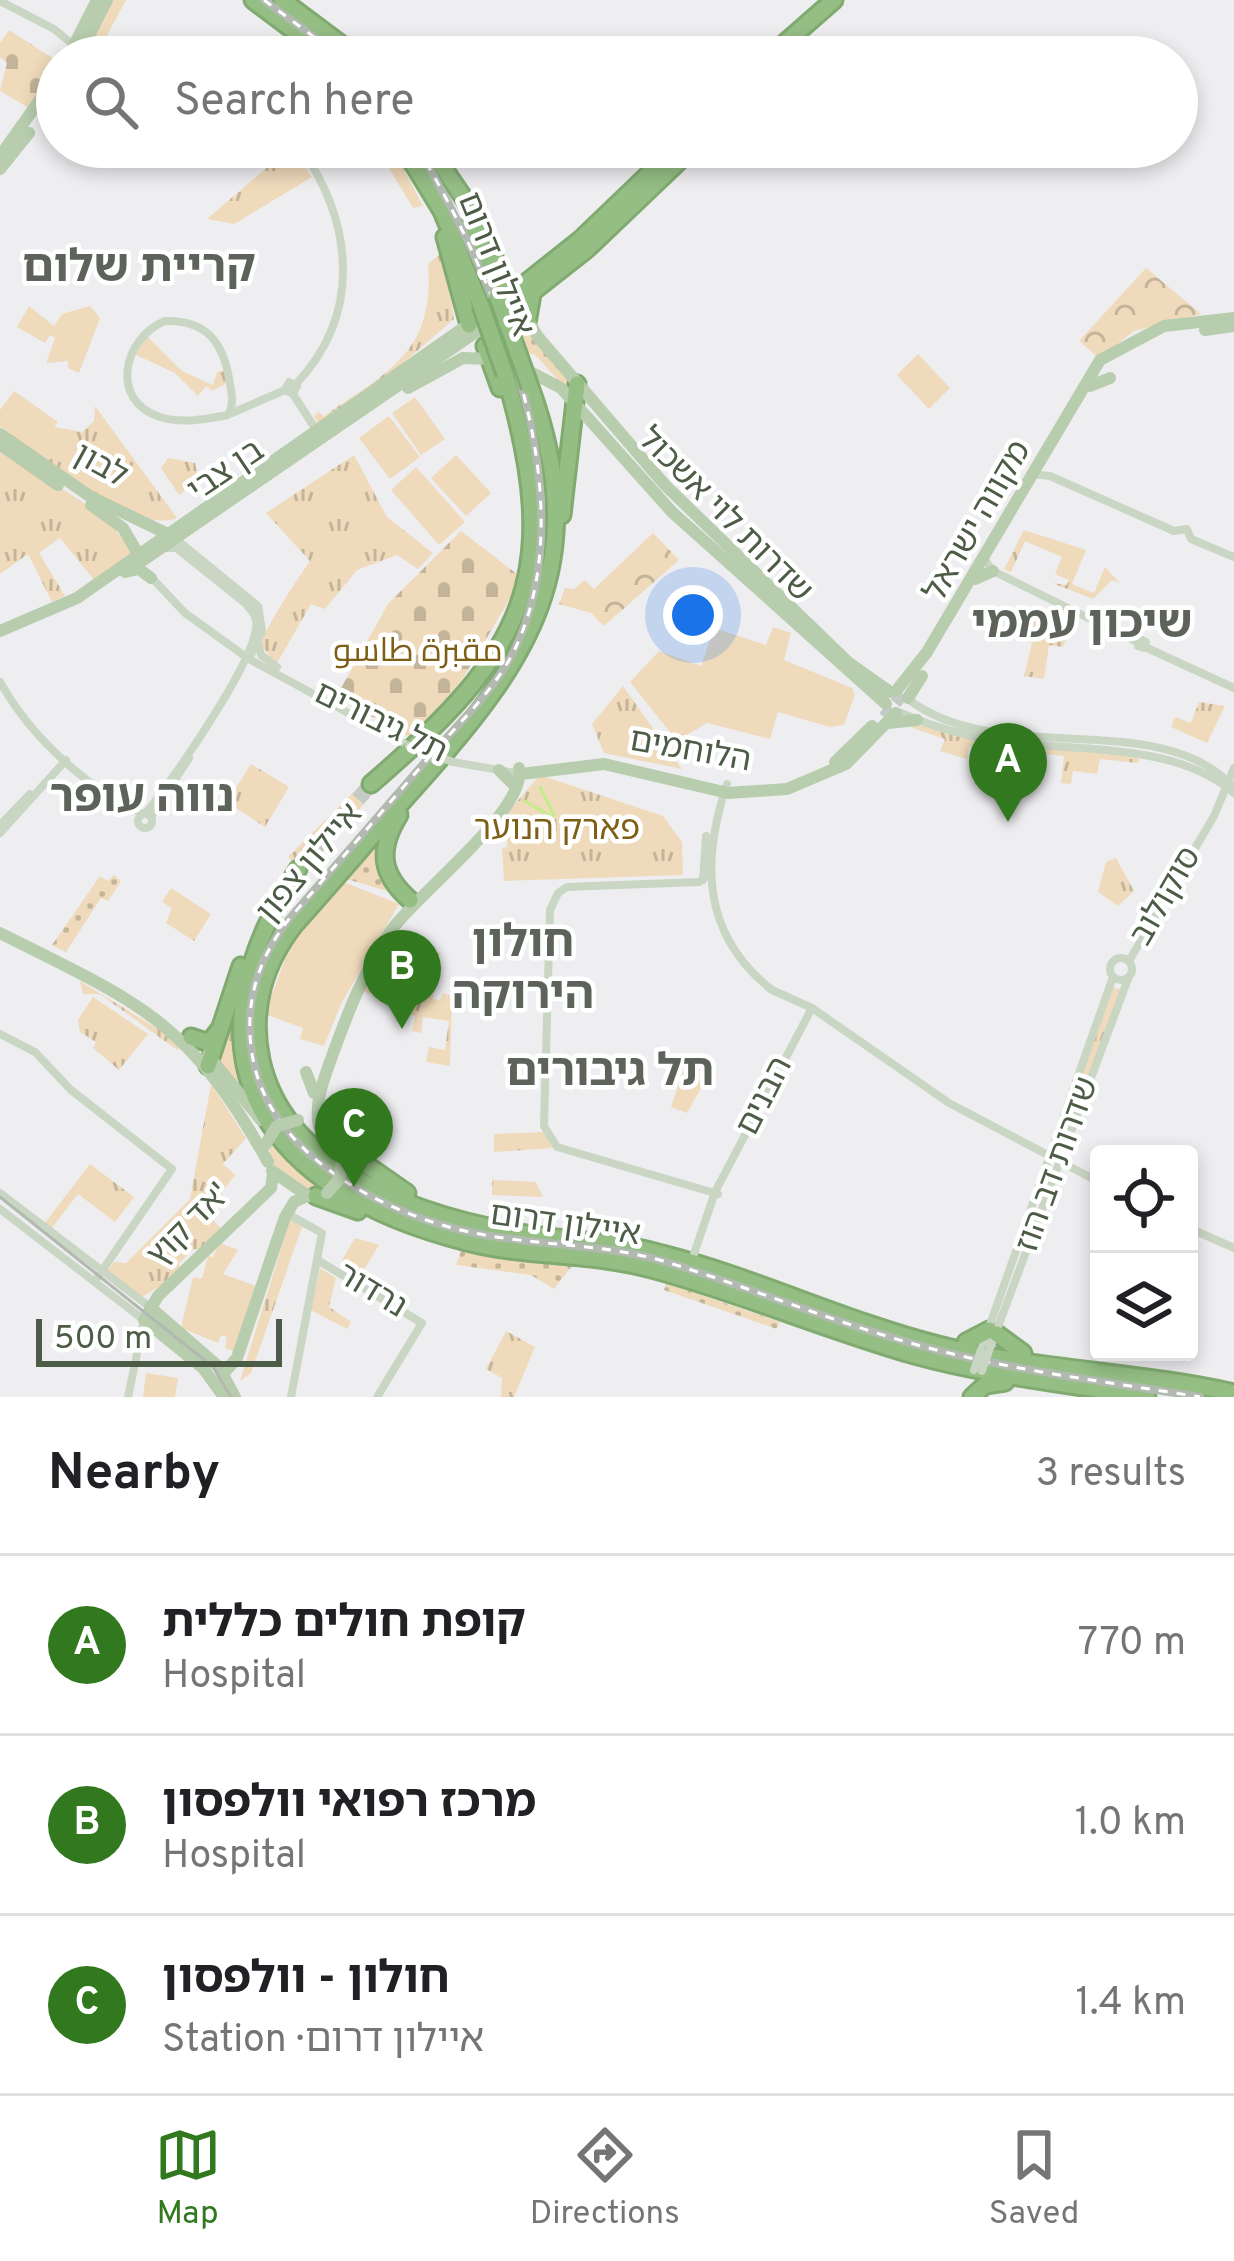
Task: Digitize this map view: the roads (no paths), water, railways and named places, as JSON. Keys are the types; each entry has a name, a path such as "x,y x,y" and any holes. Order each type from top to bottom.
{"highway":[{"path":"249,0 316,21"},
{"path":"296,0 334,36"},
{"path":"793,36 833,0"},
{"path":"808,36 848,0"},
{"path":"276,6 307,36"},
{"path":"416,168 480,341 526,494 529,540 523,597"},
{"name":"איילון דרום","path":"371,784 479,681 503,645 523,597 532,500 505,374 442,211 416,168"},
{"name":"איילון צפון","path":"439,168 508,298 548,456 554,529 548,582 524,649 451,758 283,940 265,977 257,1031 264,1071 279,1105 327,1157 404,1202 475,1224 643,1249 960,1350 1234,1393"},
{"path":"443,168 465,200 502,273 508,298 587,249 672,168"},
{"path":"527,323 533,285 655,168"},
{"path":"502,273 533,285"},
{"path":"454,277 454,336"},
{"path":"524,649 556,571 569,422 576,393"},
{"path":"569,422 578,413 587,415"},
{"path":"410,905 388,878 384,850 394,822 451,758"},
{"name":"איילון דרום","path":"222,1022 256,929 298,870 270,920 243,988 239,1039 256,1100 275,1133 326,1181 370,1207 462,1241 635,1264 950,1363 1146,1397"},
{"path":"191,1037 211,1041 222,1022"},
{"path":"209,1062 222,1022"},
{"path":"326,1136 404,1191 475,1224"},
{"path":"317,1195 462,1241"},
{"path":"807,1304 1153,1377"},
{"path":"818,1325 972,1383 1005,1382 1146,1397"}],"main road":[{"path":"88,36 98,0"},
{"path":"91,36 107,0"},
{"path":"0,156 36,105"},
{"path":"0,169 36,120"},
{"path":"413,383 463,358 508,298"},
{"name":"שדרות לוי אשכול","path":"508,298 587,415 673,512 895,704"},
{"path":"1098,377 1115,355 1143,340 1234,322"},
{"name":"בן צבי","path":"0,634 68,610 140,558 162,549 172,536 191,529 454,336 480,341"},
{"name":"שדרות לוי אשכול","path":"480,341 576,393 664,485 895,704"},
{"name":"בן צבי","path":"0,634 72,601 321,434 480,341"},
{"name":"מקווה ישראל","path":"1040,471 1098,377"},
{"name":"מקווה ישראל","path":"895,704 987,563 1098,377"},
{"name":"לבון","path":"0,434 91,497 172,536"},
{"name":"לבון","path":"0,444 110,517 140,558"},
{"path":"190,550 191,529"},
{"name":"מקווה ישראל","path":"895,704 987,563"},
{"path":"125,572 139,569 151,578"},
{"path":"873,682 894,686 916,669"},
{"path":"895,704 898,718 917,720"},
{"name":"הלוחמים","path":"520,779 604,764 720,792 785,782 832,768 895,704"},
{"name":"הלוחמים","path":"832,768 895,704"},
{"path":"287,1214 269,1200 271,1174 265,1145 311,1111 323,1058 358,978 410,905 520,779 499,770"},
{"path":"326,1136 322,1085 345,1021 369,968 410,905"},
{"path":"0,929 137,1003 178,1034 209,1062 271,1174 317,1195"},
{"path":"0,929 134,994 191,1037 249,1112 261,1120 295,1120 326,1136 341,1158 340,1178 287,1214 234,1364 224,1372 203,1369"},
{"path":"314,1093 308,1071 323,1058"},
{"name":"אד קוץ'","path":"149,1310 271,1174"},
{"path":"149,1310 224,1397"},
{"path":"149,1310 224,1372 236,1397"},
{"path":"236,1397 242,1345"}],"street":[{"path":"0,1 58,36"},
{"path":"229,415 233,402 225,354 200,327 164,321 141,334 133,345 126,374 146,410 175,420 229,415 292,390 329,336 345,266 343,237 326,187 314,168"},
{"path":"292,390 321,434"},
{"path":"233,402 249,407"},
{"path":"1040,471 1174,531 1187,529 1191,539 1234,557"},
{"path":"0,682 22,718 63,764 144,816 249,656 262,622 254,602 172,536"},
{"path":"162,549 178,550 253,611 256,630 249,656"},
{"name":"תל גיבורים","path":"140,558 151,578 185,614 249,656 410,744 520,779"},
{"path":"987,563 1141,645 1234,688"},
{"path":"257,642 261,655 278,668"},
{"name":"תל גיבורים","path":"249,656 410,744"},
{"path":"0,693 63,764"},
{"path":"895,704 917,720 996,741 1144,756 1229,786"},
{"path":"895,704 968,729 1157,749 1229,786"},
{"path":"996,741 1014,753"},
{"name":"תל גיבורים","path":"451,758 499,770"},
{"path":"0,829 63,764"},
{"name":"סוקולוב","path":"1113,977 1111,965 1127,959 1229,786 1234,768"},
{"name":"סוקולוב","path":"1172,886 1229,786"},
{"path":"720,792 705,877 736,956 772,990 836,1025 948,1107 1090,1179"},
{"path":"705,877 567,887 558,893 550,910 544,1121 548,1138 559,1148 714,1195"},
{"name":"שדרות דב הוז","path":"1053,1158 1133,971 1127,959"},
{"path":"1113,977 1128,979"},
{"name":"שדרות דב הוז","path":"972,1383 1023,1252 1113,977"},
{"name":"הבנים","path":"694,1253 714,1195 810,1011"},
{"path":"0,1034 35,1052 71,1090 172,1171 99,1268 95,1281"},
{"path":"0,1193 149,1310"},
{"path":"0,1209 95,1281 149,1310"},
{"path":"287,1214 318,1227 321,1265 291,1397"},
{"path":"1198,1231 1234,1248"},
{"path":"108,1275 110,1256"},
{"name":"נרדור","path":"321,1265 422,1323 377,1397"},
{"path":"130,1397 149,1310"}],"waterway":[{"path":"540,787 554,815"},
{"path":"525,801 552,817"}],"tunnel":[{"path":"884,717 907,689"},
{"path":"298,869 371,784"}],"tram line":[{"path":"0,1197 213,1367 231,1397"}],"railway":[{"path":"264,0 313,36"},
{"path":"429,168 477,262 524,395 537,463 541,531 533,595 512,655 495,682 289,919 268,952 255,987 250,1024 254,1064 266,1098 285,1128 339,1177 405,1212 440,1224 497,1237 640,1255 949,1353 1200,1397"}],"place":[{"name":"קופת חולים כללית","path":"1008,822"},
{"name":"מרכז רפואי וולפסון","path":"402,1029"},
{"name":"חולון - וולפסון","path":"354,1187"}],"district":[{"name":"קריית שלום","path":"139,269"},
{"name":"שיכון עממי","path":"1082,625"},
{"name":"נווה עופר","path":"142,799"},
{"name":"חולון הירוקה","path":"523,970"},
{"name":"תל גיבורים","path":"610,1073"}],"park label":[{"name":"مقبرة طاسو","path":"418,653"},
{"name":"פארק הנוער","path":"557,831"}]}
